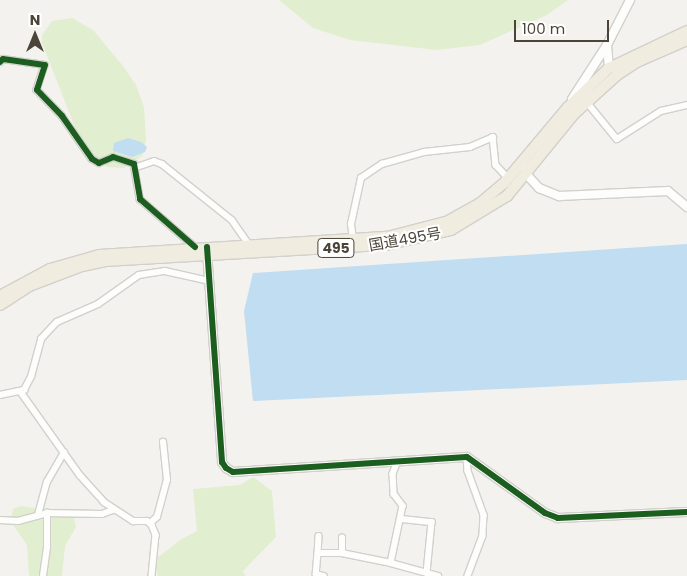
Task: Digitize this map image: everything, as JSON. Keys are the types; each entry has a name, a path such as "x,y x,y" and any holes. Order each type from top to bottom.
{"highway":[{"name":"国道495号","path":"0,305 29,286 82,266 105,261 207,251 386,245 422,239 451,230 476,218 507,196 527,175 583,98 609,68 687,30"},
{"name":"国道495号","path":"0,296 50,269 99,255 194,247 207,251 249,244 387,237 446,222 479,204 508,178 568,107 637,62 687,40"}],"street":[{"path":"568,107 607,45 630,0"},
{"path":"607,45 609,68"},
{"path":"0,62 3,59 45,65 38,90 62,116 92,160 99,163 112,157 123,158 136,167 140,199 194,247"},
{"path":"583,98 617,139 661,111 687,104"},
{"path":"353,239 351,224 361,178 382,164 424,152 470,147 493,137 496,166 508,178"},
{"path":"136,167 154,161 162,164 232,220 247,237 249,244"},
{"path":"523,161 527,175 539,188 559,196 668,191 687,207"},
{"path":"207,251 222,462 226,468 233,472 467,456 545,513 558,518 687,512"},
{"path":"0,395 21,392 31,377 41,339 57,322 98,304 139,275 150,271 210,281"},
{"path":"21,392 64,453 112,510 133,522 150,524"},
{"path":"150,524 157,517 168,480 163,442"},
{"path":"38,515 44,490 64,453"},
{"path":"467,456 468,471 481,503 484,521 483,536 468,576"},
{"path":"391,563 402,519 403,506 394,494 393,474 398,461"},
{"path":"0,520 18,521 47,513 102,514 112,510"},
{"path":"43,576 47,546 47,513"},
{"path":"402,519 432,522 427,573"},
{"path":"150,524 156,535 152,576"},
{"path":"319,536 316,575 324,576"},
{"path":"342,538 342,553"},
{"path":"318,554 342,553 391,563 438,576"}],"green space":[{"path":"279,0 568,0 547,15 480,45 437,50 350,40 313,28"},
{"path":"72,18 93,30 123,66 136,85 144,107 146,140 142,156 124,168 107,167 85,153 42,43 42,35 52,21"},
{"path":"253,477 272,491 276,537 243,571 245,576 158,576 152,562 180,540 197,531 193,489 240,485"},
{"path":"21,506 73,514 76,527 65,546 62,576 29,576 27,545 11,522 13,509"}],"water":[{"path":"128,138 141,142 147,147 145,152 132,157 113,151 114,143"},
{"path":"687,244 687,380 253,401 244,311 253,273"}],"cycle path":[{"path":"0,62 3,59 45,65 37,90 62,116 92,159 99,163 113,157 134,164 140,199 195,247"},
{"path":"207,247 222,462 226,468 233,472 467,457 545,513 558,518 687,512"}]}
